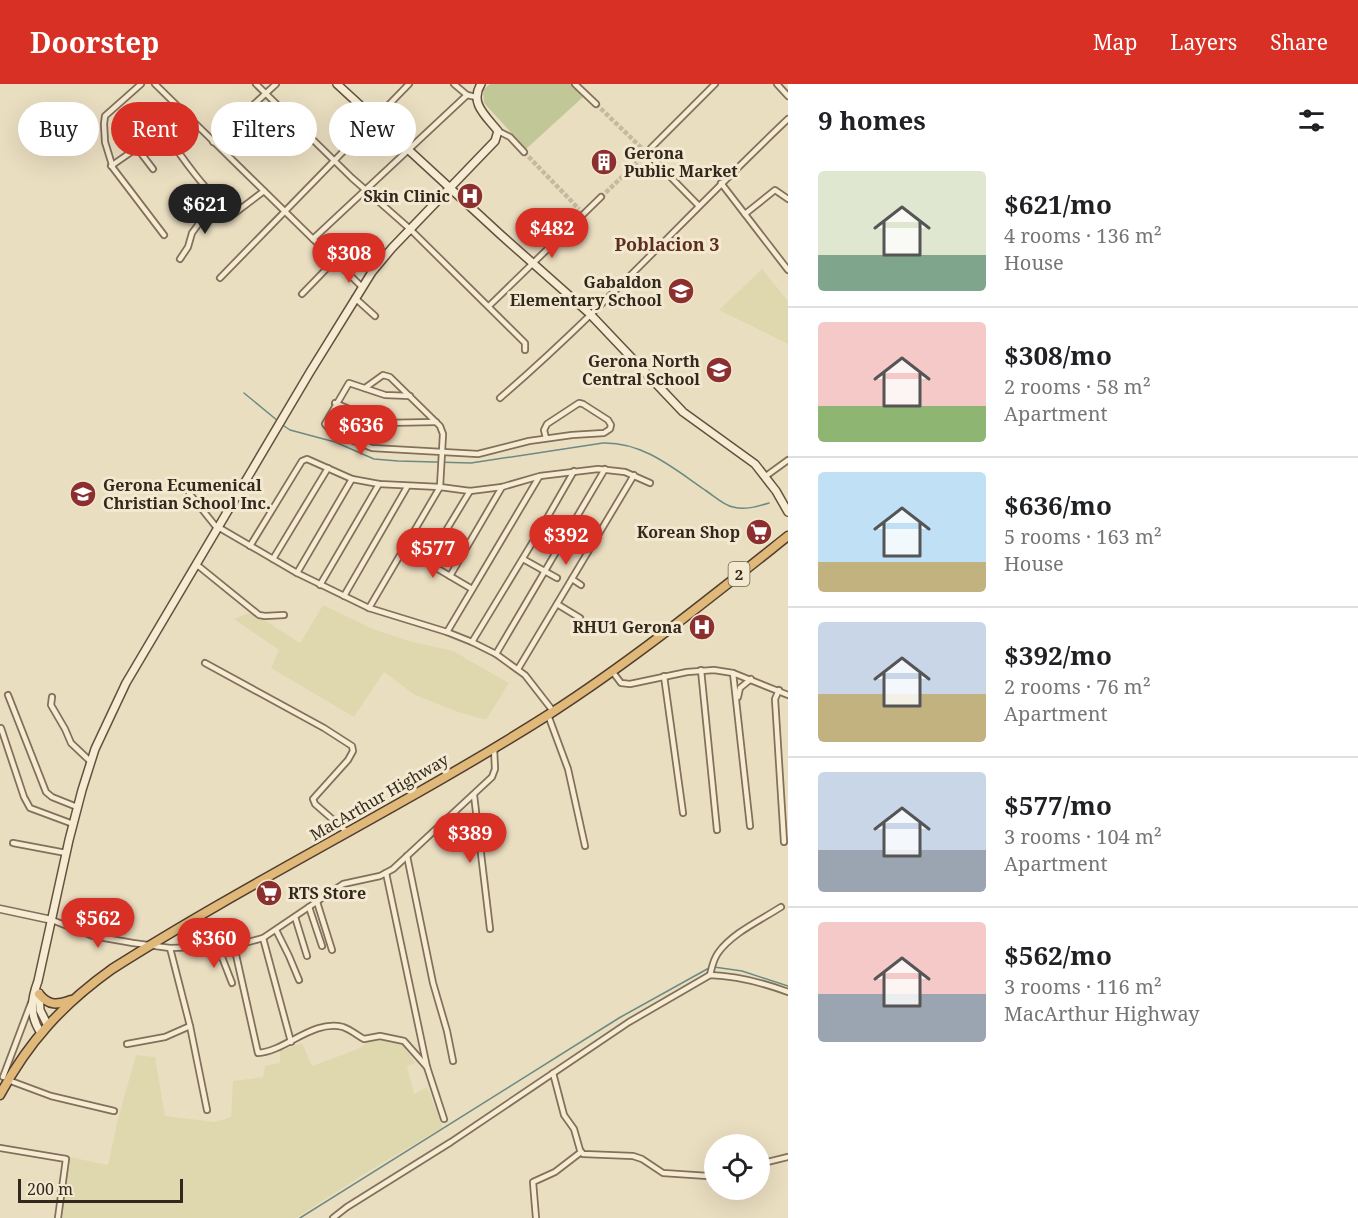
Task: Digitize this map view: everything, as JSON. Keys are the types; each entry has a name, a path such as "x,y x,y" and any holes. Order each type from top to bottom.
{"highway":[{"name":"MacArthur Highway","path":"0,1095 5,1078 47,1024 74,998 112,969 551,713 673,627 788,536"},
{"path":"39,994 47,1002 53,1004 74,998"}],"main road":[{"path":"337,84 357,102"},
{"path":"41,1033 34,1019 32,1001 77,807 91,762 126,683 362,287 380,261 493,145 498,131 480,109 476,98 481,84"},
{"path":"416,156 590,314 683,412 755,464 766,476 788,512"},
{"path":"38,981 40,1010 47,1024"}],"street":[{"path":"141,84 105,116 104,133 111,166 164,236"},
{"path":"155,84 173,102"},
{"path":"256,84 489,306 525,343 525,350"},
{"path":"257,102 276,84"},
{"path":"392,102 410,84"},
{"path":"454,84 466,95 476,98"},
{"path":"575,84 596,104"},
{"path":"651,148 715,84"},
{"path":"777,84 788,96"},
{"path":"416,144 466,95"},
{"path":"500,398 608,298 698,205 788,119"},
{"path":"199,128 211,140"},
{"path":"498,131 507,135 524,152"},
{"path":"111,166 137,148 153,169"},
{"path":"182,156 192,171 219,200 235,213 264,191"},
{"path":"228,156 362,287"},
{"path":"220,278 341,156"},
{"path":"313,239 403,156"},
{"path":"651,157 698,205"},
{"path":"721,183 788,270"},
{"path":"745,214 775,190 788,199"},
{"path":"489,306 601,197"},
{"path":"180,259 188,247 192,233 219,200"},
{"path":"579,209 583,214"},
{"path":"303,294 334,261"},
{"path":"355,298 375,316"},
{"path":"365,388 381,376 387,376 410,396 443,432 440,487 369,608"},
{"path":"410,396 385,395 349,382 325,420 326,427 354,443 381,450 478,454 546,438 604,433 611,426 608,420 579,403 547,424 544,430 546,438"},
{"path":"335,403 382,423 436,422"},
{"path":"250,546 302,461 307,459 352,478 407,487 440,487 470,491 502,487 540,476 574,471 605,470 618,470 650,483"},
{"path":"766,476 788,460"},
{"path":"273,559 328,468"},
{"path":"496,654 605,470"},
{"path":"472,642 574,471"},
{"path":"519,669 634,475"},
{"path":"447,632 540,476"},
{"path":"297,573 352,478"},
{"path":"192,484 189,493 217,528 297,573 369,608 472,642 519,669 551,713 568,769 585,846"},
{"path":"320,585 379,484"},
{"path":"344,596 407,487"},
{"path":"450,576 502,487"},
{"path":"427,562 470,491"},
{"path":"404,549 472,589"},
{"path":"523,559 557,578"},
{"path":"196,564 259,615 284,615"},
{"path":"572,579 581,585"},
{"path":"557,604 580,618"},
{"path":"205,663 324,728 352,746 353,751 348,760 313,799 315,804 347,832"},
{"path":"612,671 621,683 630,684 701,670 733,673 788,695"},
{"path":"701,670 717,830"},
{"path":"733,673 750,826"},
{"path":"664,676 683,813"},
{"path":"737,704 740,688 751,679"},
{"path":"779,690 775,699 784,842"},
{"path":"8,695 46,792 52,797 77,807"},
{"path":"52,697 51,705 71,744 91,762"},
{"path":"1,728 30,808 73,824"},
{"path":"0,748 7,745"},
{"path":"0,909 52,920 108,940 170,948 218,947 263,938 343,884 386,873 407,856 495,773 494,748"},
{"path":"474,795 490,929"},
{"path":"13,843 66,853"},
{"path":"407,856 433,983 453,1062"},
{"path":"386,873 427,1067 444,1119"},
{"path":"317,902 332,950"},
{"path":"309,907 322,946"},
{"path":"710,975 713,961 719,951 746,929 781,907"},
{"path":"295,916 307,956"},
{"path":"276,930 298,980"},
{"path":"263,938 291,1041"},
{"path":"234,945 258,1053 322,1028 344,1028 364,1039 380,1036 404,1041 427,1067"},
{"path":"218,947 232,983"},
{"path":"170,948 190,1026 207,1110"},
{"path":"333,1218 629,1022 710,975 754,982 788,992"},
{"path":"32,1001 5,1078 51,1096 114,1111"},
{"path":"127,1044 165,1037 190,1026"},
{"path":"553,1073 564,1115 575,1131 581,1152"},
{"path":"0,1148 65,1159 58,1218"},
{"path":"581,1152 633,1156 642,1159 659,1172 671,1175 704,1175"},
{"path":"536,1218 532,1182 555,1172 581,1152"},
{"path":"770,1161 788,1157"}],"shaded area":[{"path":"762,269 788,301 788,344 719,310"},
{"path":"323,605 373,629 409,641 453,651 509,683 486,720 415,695 384,672 354,717 271,668 279,650 234,619 252,612 300,643"},
{"path":"374,1038 401,1042 415,1063 407,1066 414,1094 427,1087 443,1127 296,1218 61,1218 69,1157 108,1165 136,1055 155,1057 165,1116 215,1122 231,1117 233,1081 263,1077 265,1066 280,1063 280,1051 302,1043 312,1066 358,1049"}],"green space":[{"path":"490,84 571,84 583,97 526,149 484,103 483,90"}],"waterway":[{"path":"244,393 278,421"},
{"path":"281,424 290,430 335,442 374,459 398,461 471,463 603,443 618,444 657,458 729,506 746,508 769,503"},
{"path":"714,967 742,971 788,986"},
{"path":"300,1218 619,1018 709,968"}],"tunnel":[{"path":"596,104 651,157"},
{"path":"601,197 649,151"},
{"path":"524,152 579,209"}],"place":[{"name":"Gerona Public Market","path":"604,162"},
{"name":"Skin Clinic","path":"470,196"},
{"name":"Gabaldon Elementary School","path":"681,291"},
{"name":"Gerona North Central School","path":"719,370"},
{"name":"Gerona Ecumenical Christian School Inc.","path":"83,494"},
{"name":"Korean Shop","path":"759,532"},
{"name":"RHU1 Gerona","path":"702,627"},
{"name":"RTS Store","path":"269,893"}],"district":[{"name":"Poblacion 3","path":"667,244"}]}
